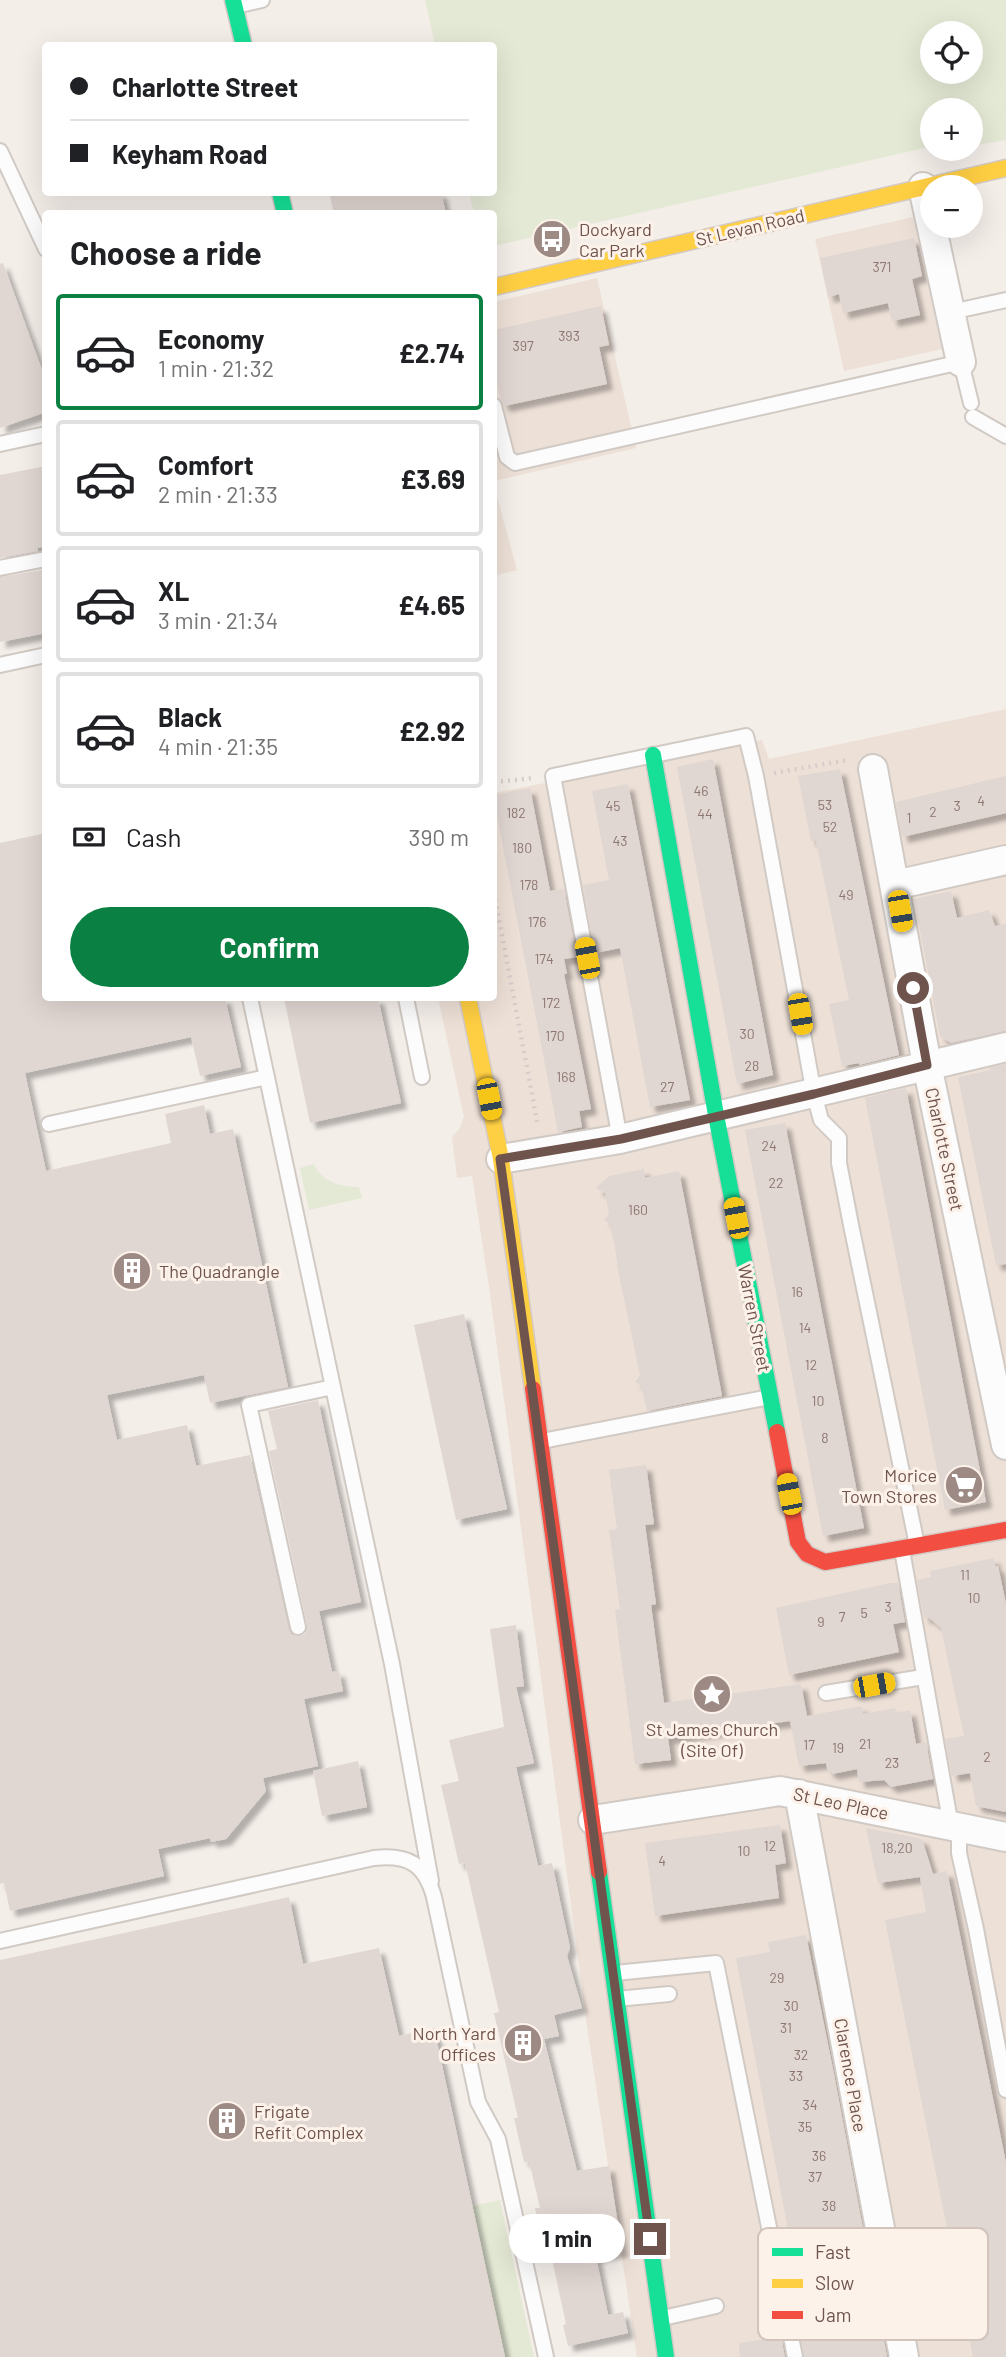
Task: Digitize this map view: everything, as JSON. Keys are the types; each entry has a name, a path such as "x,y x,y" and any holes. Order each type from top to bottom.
{"street":[{"path":"233,3 243,42"},
{"name":"St Levan Road","path":"975,175 1006,168"},
{"name":"St Levan Road","path":"497,286 920,188"},
{"path":"934,238 961,362"},
{"name":"Warren Street","path":"653,755 716,1115 799,1542 807,1554 825,1562 1006,1530"},
{"name":"Charlotte Street","path":"865,764 895,885 927,1065 995,1334 1006,1445"},
{"path":"895,885 1006,860"},
{"path":"469,1001 500,1159 666,2357"},
{"path":"500,1159 621,1139 1006,1046"},
{"name":"St Leo Place","path":"593,1820 780,1791 1006,1837"},
{"name":"Clarence Place","path":"799,1794 880,2228"}],"lane":[{"path":"233,3 262,0"},
{"path":"0,151 42,240"},
{"path":"951,312 1006,300"},
{"path":"497,417 507,457 515,463 961,362 972,410 1006,436"},
{"path":"0,444 42,435"},
{"path":"0,568 42,560"},
{"path":"0,665 42,657"},
{"path":"621,1139 553,776 746,736 756,776 814,1094 821,1120 839,1138 839,1163 874,1336 909,1547 923,1676 976,1929 1006,2090"},
{"path":"251,1001 405,1734 434,1897 478,2102 498,2139 546,2357"},
{"path":"407,1001 422,1077"},
{"path":"49,1124 267,1077"},
{"path":"298,1627 250,1405 333,1387"},
{"path":"541,1441 771,1397"},
{"path":"826,1693 923,1676"},
{"path":"0,1941 389,1856 418,1866 426,1874 434,1897"},
{"path":"612,1973 716,1963 769,2228"},
{"path":"616,1999 669,1994"},
{"path":"661,2319 716,2306"}],"path":[{"path":"756,776 865,764"},
{"path":"497,782 553,776"},
{"path":"497,909 539,1129"}],"shaded area":[{"path":"913,217 942,349 844,371 815,239"},
{"path":"597,278 636,448 497,480 497,301"},
{"path":"497,496 517,570 497,575"},
{"path":"1006,709 1006,2357 637,2357 588,2033 489,1287 472,1176 457,1178 452,1137 460,1128 464,1117 439,1001 497,1001 497,792 762,740 769,759"}],"green space":[{"path":"425,0 1006,0 1006,140 983,144 983,98 920,98 920,149 497,245 497,210 473,210 470,196 497,196 497,42 434,42"},
{"path":"314,1164 327,1179 346,1186 359,1187 362,1198 309,1210 300,1168"},
{"path":"500,2200 534,2357 505,2357 472,2206"}],"building":[{"path":"330,196 442,196 445,210 333,210"},
{"path":"914,238 922,276 912,279 920,315 892,321 888,303 843,313 839,294 828,297 820,258"},
{"path":"3,263 42,370 42,413 0,428 0,264"},
{"path":"601,306 609,345 599,347 607,384 504,406 497,384 497,329"},
{"path":"42,467 42,547 37,548 38,551 0,558 0,475"},
{"path":"42,570 42,634 0,642 0,577"},
{"path":"713,759 773,1075 737,1084 677,767"},
{"path":"840,769 899,1055 859,1065 842,1066 829,1004 849,1000 816,841 811,841 798,776"},
{"path":"1006,776 1006,813 902,837 896,802"},
{"path":"628,784 690,1100 650,1107 620,948 595,953 583,885 609,880 592,791"},
{"path":"530,788 550,891 564,889 577,957 564,959 567,974 564,974 591,1109 579,1111 582,1127 558,1132 497,816 497,794"},
{"name":"The Quadrangle","path":"42,834 42,1001 226,1001 241,1067 200,1076 191,1037 25,1073 46,1171 171,1143 165,1114 204,1105 210,1134 233,1129 288,1387 210,1403 204,1375 107,1395 117,1440 187,1425 196,1466 250,1455 289,1629 291,1634 299,1636 305,1634 307,1625 269,1451 277,1449 268,1411 318,1400 361,1602 319,1611 332,1672 339,1671 343,1691 304,1699 318,1766 263,1778 266,1791 226,1839 211,1842 210,1838 158,1849 164,1876 10,1911 4,1883 0,1884 0,843"},
{"path":"951,891 957,918 989,910 995,926 1006,924 1006,1031 951,1043 940,1036 914,899"},
{"path":"285,1001 379,1001 401,1103 310,1123"},
{"path":"1006,1064 1006,1264 996,1265 958,1077"},
{"path":"906,1088 986,1502 945,1510 865,1098"},
{"path":"785,1123 864,1528 823,1536 745,1130"},
{"path":"644,1169 645,1178 679,1171 722,1396 647,1411 641,1385 635,1382 640,1375 610,1224 604,1220 609,1214 605,1193 596,1188 609,1176"},
{"path":"464,1314 507,1509 456,1520 414,1325"},
{"path":"646,1465 654,1524 645,1525 656,1604 651,1605 664,1703 801,1684 807,1716 862,1706 863,1714 895,1708 896,1713 910,1710 916,1744 926,1742 933,1779 891,1787 884,1780 859,1782 857,1769 832,1774 828,1772 826,1763 799,1766 790,1721 668,1738 671,1760 635,1764 615,1610 620,1609 609,1530 617,1529 609,1470"},
{"path":"994,1558 1006,1604 1006,1812 976,1806 970,1773 952,1776 945,1739 964,1736 941,1628 928,1617 924,1618 917,1580 931,1577 930,1571"},
{"path":"898,1583 905,1622 893,1624 899,1652 789,1675 776,1608"},
{"name":"North Yard Offices","path":"516,1625 524,1686 516,1687 534,1763 516,1767 538,1866 552,1863 570,1948 567,1956 582,2008 554,2015 559,2036 544,2039 577,2171 609,2166 622,2251 596,2257 608,2315 623,2312 628,2333 568,2346 550,2250 544,2252 535,2208 540,2208 529,2161 524,2162 514,2118 518,2118 494,2013 499,2012 465,1863 459,1864 441,1785 459,1781 449,1740 504,1727 490,1629"},
{"path":"358,1761 367,1807 322,1816 313,1771"},
{"path":"780,1825 786,1863 775,1865 779,1898 655,1916 645,1843"},
{"path":"866,1828 922,1839 933,1874 947,1871 1006,2163 1006,2357 973,2357 970,2340 988,2340 988,2228 947,2228 885,1920 926,1912 920,1877 878,1883"},
{"name":"Frigate Refit Complex","path":"289,1897 303,1964 379,1948 399,2036 434,2028 505,2357 0,2357 0,1960"},
{"path":"806,1935 863,2228 788,2228 736,1958 770,1952 768,1942"},
{"path":"782,2340 785,2357 740,2357 739,2343"},
{"path":"801,2340 884,2340 887,2357 804,2357"}],"traffic: fast":[{"path":"233,0 243,42"},
{"path":"281,196 284,210"},
{"path":"653,755 716,1115 777,1432"},
{"path":"599,1872 666,2357"}],"traffic: slow":[{"path":"497,286 1006,168"},
{"path":"469,1001 501,1159 533,1389"}],"traffic: jam":[{"path":"533,1389 599,1872"},
{"path":"777,1432 798,1542 807,1554 825,1562 1006,1530"}],"place":[{"name":"Dockyard Car Park","path":"552,239"},
{"name":"The Quadrangle","path":"132,1271"},
{"name":"Morice Town Stores","path":"964,1485"},
{"name":"St James Church (Site Of)","path":"712,1694"},
{"name":"North Yard Offices","path":"523,2043"},
{"name":"Frigate Refit Complex","path":"227,2121"}],"route":[{"path":"650,2239 500,1159 621,1139 927,1065 913,988"}]}
